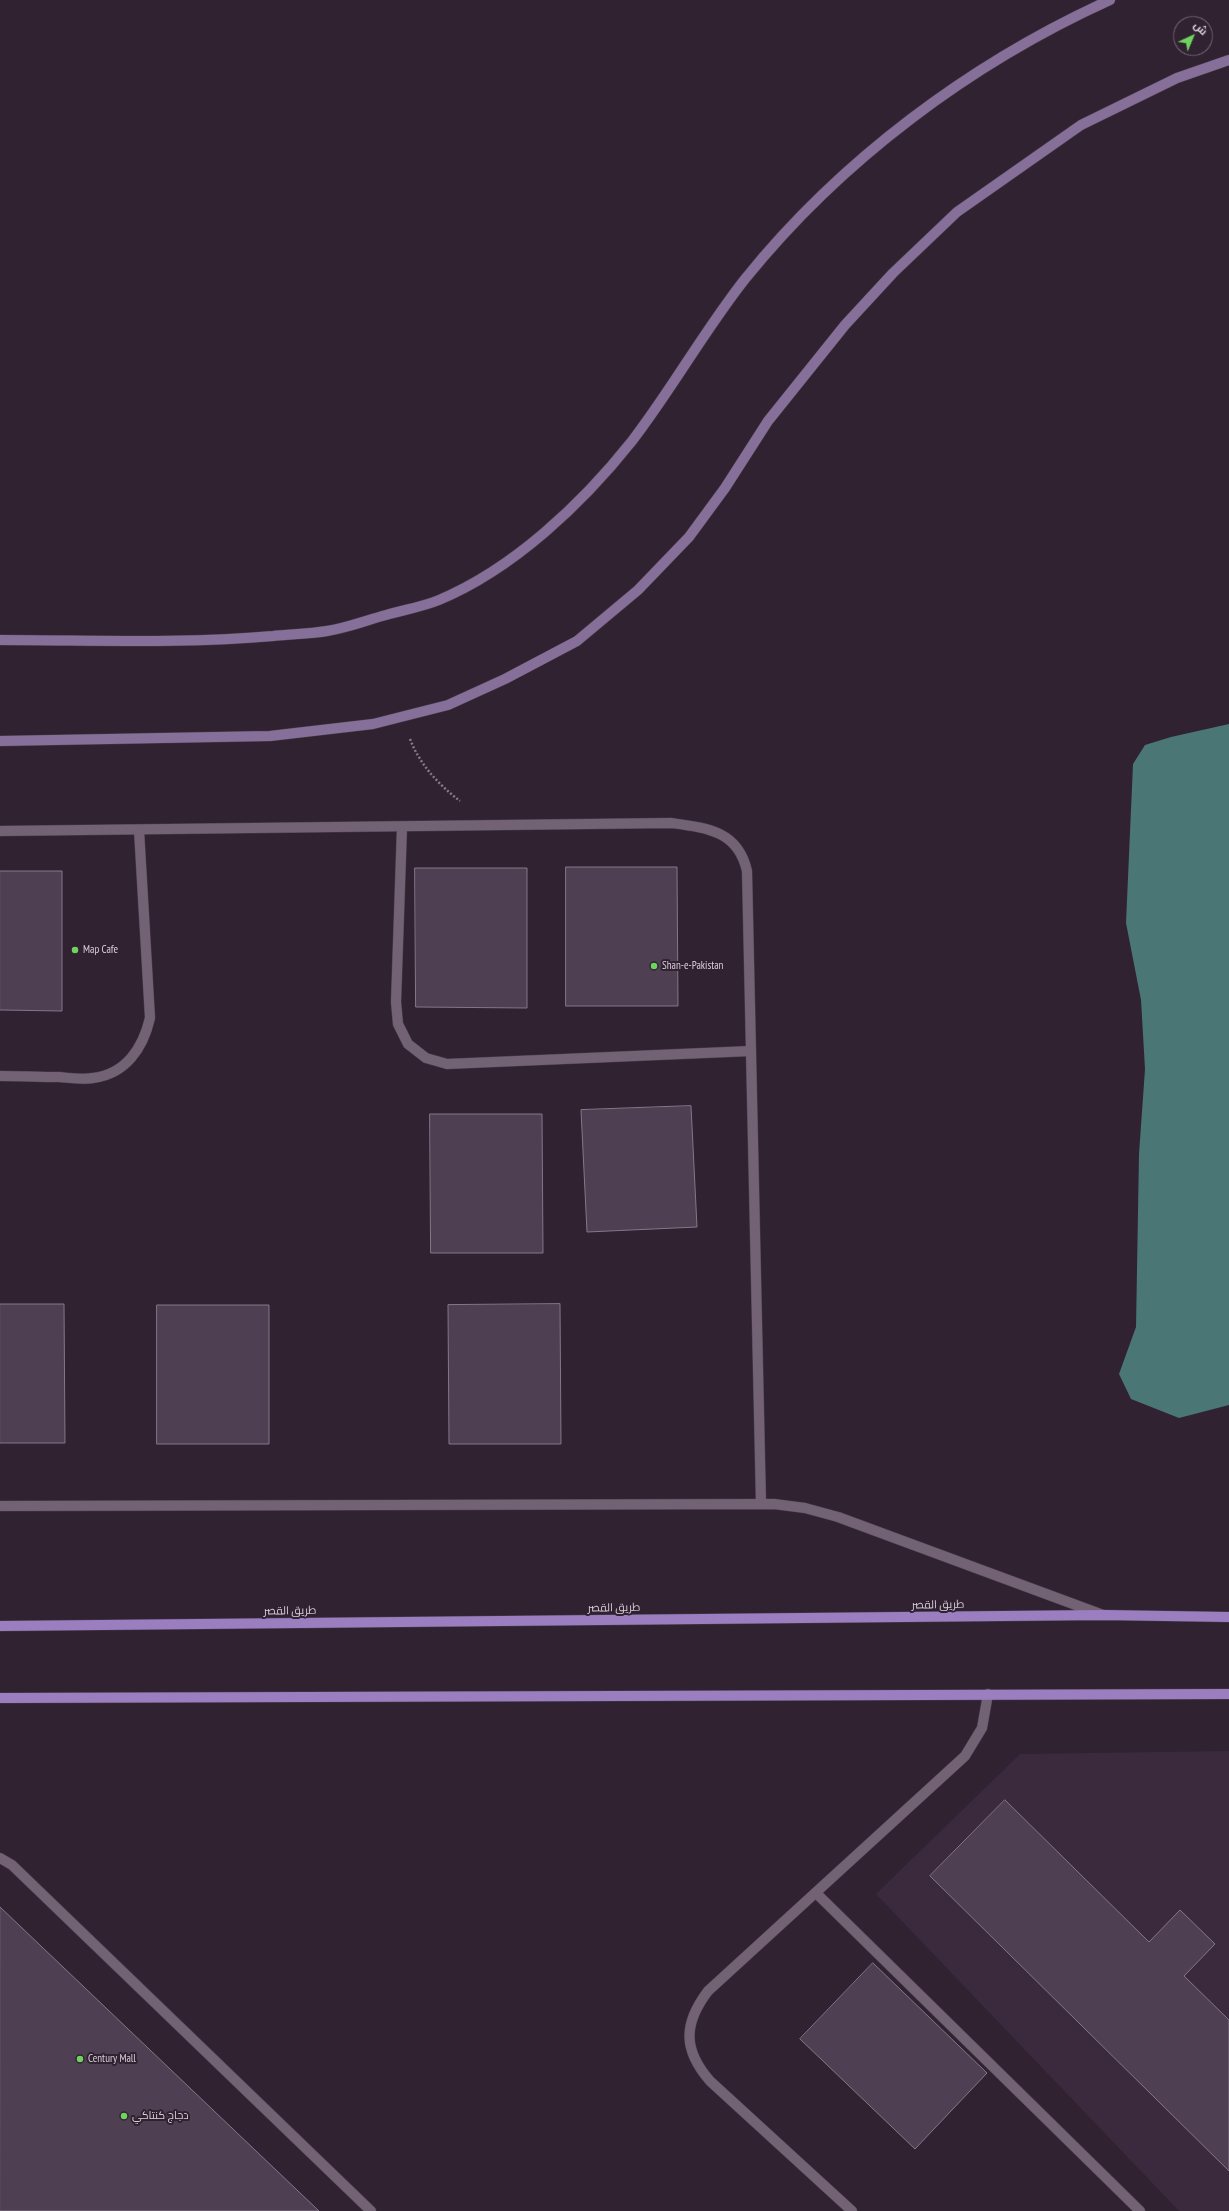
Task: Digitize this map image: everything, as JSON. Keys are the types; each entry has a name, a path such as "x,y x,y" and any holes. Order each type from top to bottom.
{"main road":[{"name":"طريق القصر","path":"0,1626 1103,1615 1229,1617"},
{"path":"0,1698 1229,1694"}],"street":[{"path":"0,640 218,641 328,631 438,600 501,567 545,533 595,483 631,442 743,282 787,230 824,194 894,130 958,86 1030,41 1110,0"},
{"path":"0,742 270,736 373,724 448,705 505,679 577,641 638,590 689,536 725,488 768,421 845,325 893,273 957,212 1081,125 1177,78 1229,60"},
{"path":"0,831 671,824 701,827 727,838 742,852 747,871 761,1504"},
{"path":"402,827 396,1002 398,1024 408,1044 426,1058 447,1064 751,1051"},
{"path":"0,1076 92,1078 110,1074 125,1064 138,1052 146,1036 150,1018 138,830"},
{"path":"0,1506 761,1504 805,1508 838,1517 1103,1615"},
{"path":"852,2211 710,2081 697,2066 690,2047 690,2026 696,2007 708,1991 965,1756 982,1728 988,1694"},
{"path":"0,1858 12,1865 371,2211"},
{"path":"816,1893 1140,2211"}],"path":[{"path":"402,716 411,741 423,764 440,784 466,805"}],"shaded area":[{"path":"1229,724 1229,1405 1179,1418 1131,1399 1119,1374 1136,1327 1139,1154 1145,1069 1141,1000 1126,923 1133,764 1145,745 1171,737"},
{"path":"1229,1751 1229,2211 1179,2211 876,1894 1020,1754"}],"building":[{"path":"566,867 677,867 678,1006 566,1006"},
{"path":"415,868 527,868 527,1008 416,1007"},
{"path":"0,871 62,871 62,1011 0,1010"},
{"path":"691,1106 697,1227 587,1232 581,1110"},
{"path":"430,1114 542,1114 543,1253 431,1253"},
{"path":"0,1304 64,1304 65,1443 0,1443"},
{"path":"560,1304 561,1444 449,1444 448,1305"},
{"path":"157,1305 269,1305 269,1444 157,1444"},
{"path":"1005,1800 1149,1942 1180,1910 1215,1944 1184,1976 1229,2020 1229,2171 930,1876"},
{"name":"Century Mall","path":"0,1907 319,2211 0,2211"},
{"path":"873,1963 987,2073 915,2149 800,2039"}],"place":[{"name":"Map Cafe","path":"75,950"},
{"name":"Shan-e-Pakistan","path":"654,966"},
{"name":"Century Mall","path":"80,2059"},
{"name":"دجاج كنتاكي","path":"124,2116"}]}
